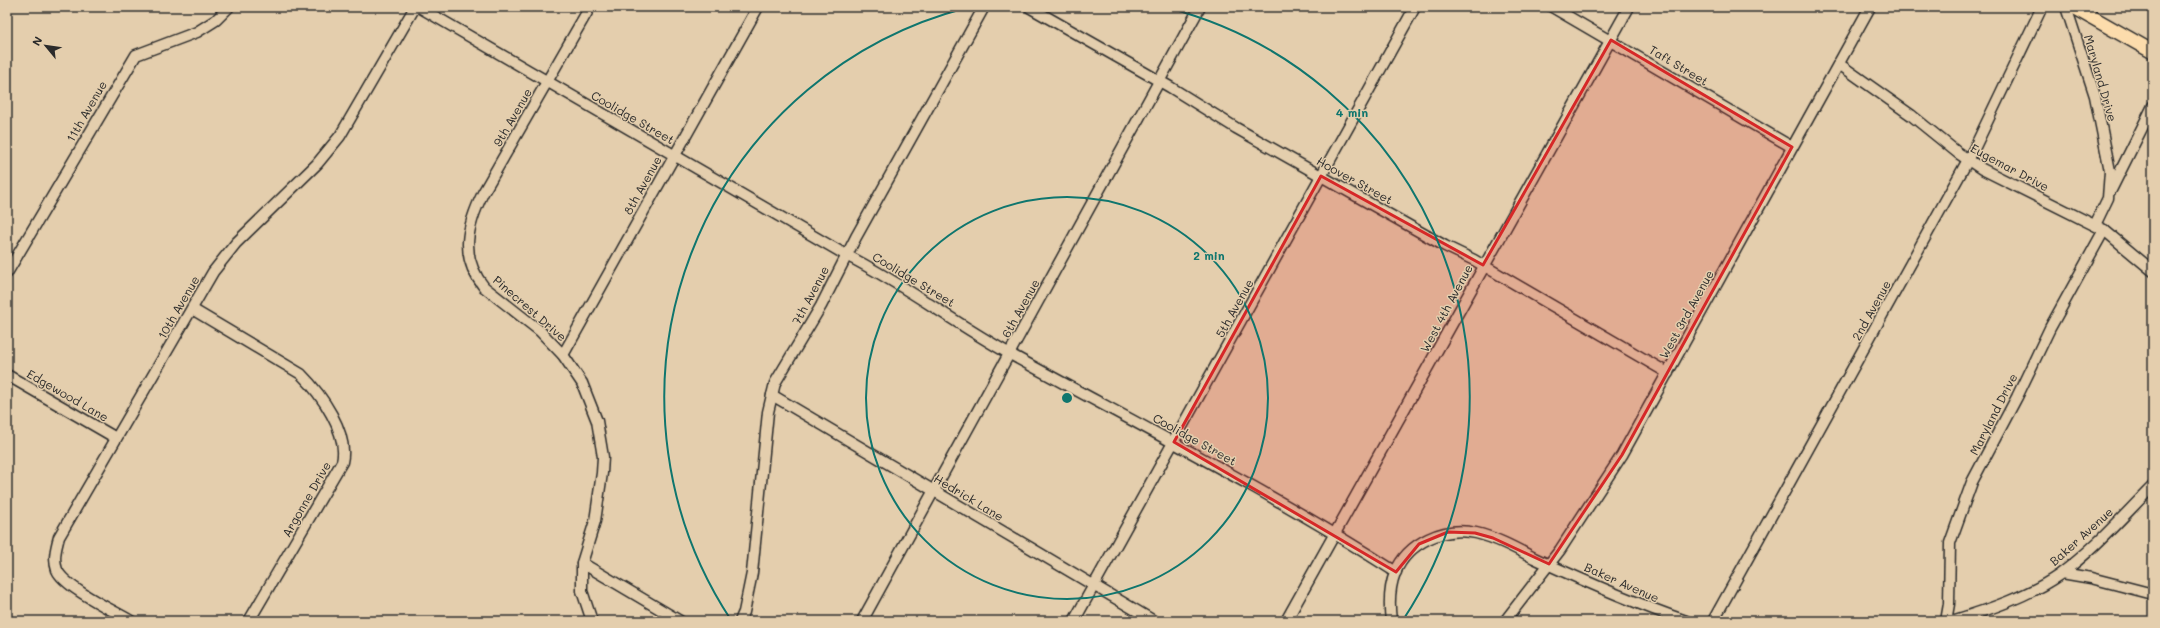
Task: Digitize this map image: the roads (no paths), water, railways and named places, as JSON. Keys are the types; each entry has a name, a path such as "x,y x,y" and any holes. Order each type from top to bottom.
{"main road":[{"path":"2074,7 2153,52"}],"street":[{"name":"11th Avenue","path":"7,273 136,55 197,32 216,20 229,7"},
{"name":"10th Avenue","path":"131,621 76,589 59,575 55,560 59,537 213,272 236,243 317,164 340,136 415,7"},
{"name":"Coolidge Street","path":"419,7 846,255 905,287 1010,354 1174,442 1396,572"},
{"name":"9th Avenue","path":"468,244 474,213 590,7"},
{"name":"8th Avenue","path":"563,355 758,7"},
{"name":"7th Avenue","path":"740,621 744,612 752,573 768,412 780,372 792,357 821,306 846,255 984,7"},
{"name":"Hoover Street","path":"1030,7 1159,81 1236,128 1483,266 1668,373"},
{"name":"6th Avenue","path":"862,621 1200,7"},
{"name":"5th Avenue","path":"1074,621 1095,586 1415,7"},
{"name":"Taft Street","path":"1552,7 1611,40 1792,147"},
{"name":"West 4th Avenue","path":"1286,621 1629,7"},
{"name":"West 3rd Avenue","path":"1505,621 1549,564 1592,504 1668,373 1870,7"},
{"name":"2nd Avenue","path":"1713,621 1968,160 2042,7"},
{"name":"Maryland Drive","path":"2066,7 2099,111 2110,171 2108,198 2095,225"},
{"name":"Eugemar Drive","path":"1838,64 1911,115 1968,160 2014,186 2104,230 2153,271"},
{"path":"2108,198 2153,106"},
{"name":"Maryland Drive","path":"1946,621 1949,604 1950,543 1972,482 2017,397 2050,328 2104,230"},
{"name":"Pinecrest Drive","path":"468,244 472,270 484,286 540,331 563,355 576,372 592,404 599,427 603,458 594,521 582,563 582,591 592,621"},
{"name":"Argonne Drive","path":"192,309 302,374 310,383 338,427 344,444 342,462 249,621"},
{"name":"Edgewood Lane","path":"7,375 116,438"},
{"name":"Hedrick Lane","path":"772,395 1154,621"},
{"name":"Baker Avenue","path":"1952,621 2030,592 2062,573 2089,550 2153,486"},
{"name":"Baker Avenue","path":"1391,621 1390,597 1396,572 1404,558 1419,544 1437,535 1448,532 1475,533 1493,538 1614,594 1686,621"},
{"path":"582,563 680,621"},
{"path":"2062,573 2090,578 2153,594"}]}
